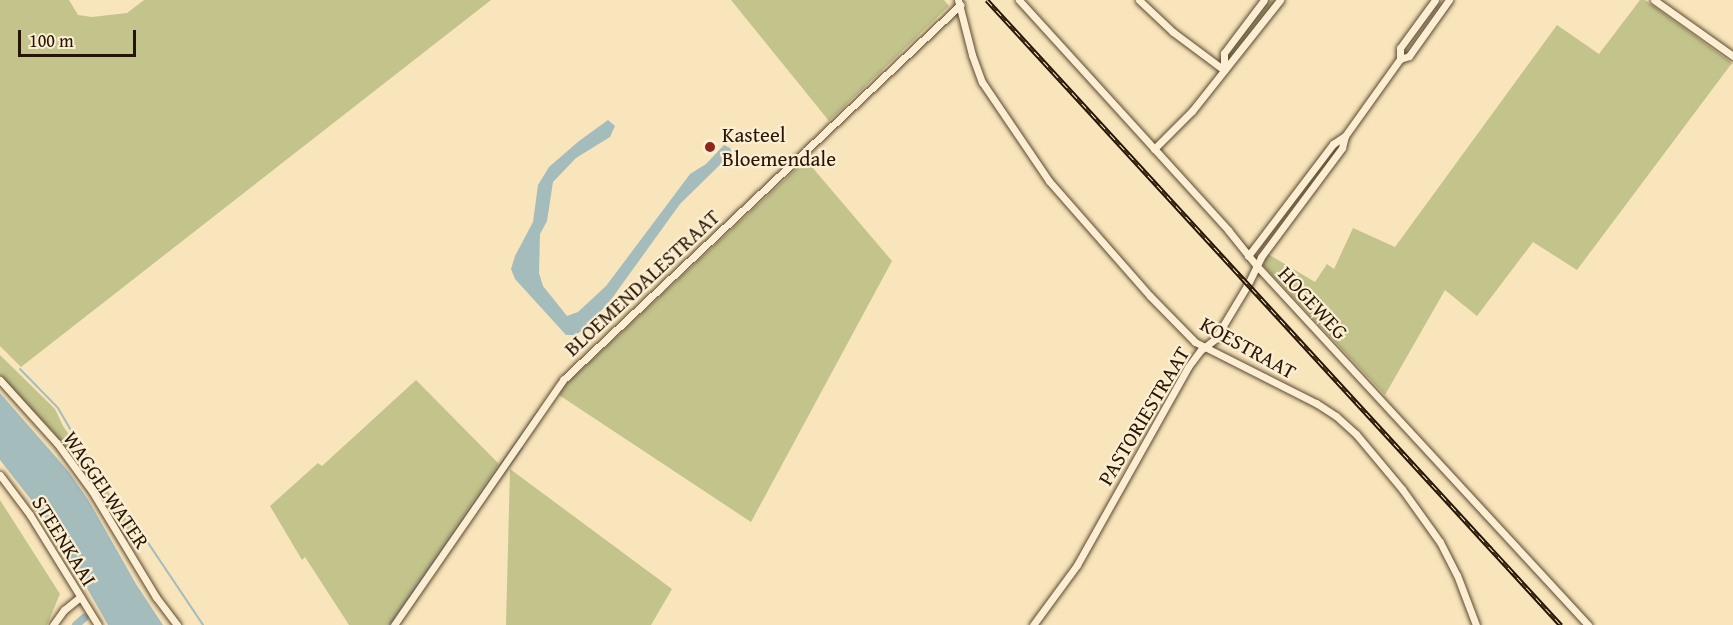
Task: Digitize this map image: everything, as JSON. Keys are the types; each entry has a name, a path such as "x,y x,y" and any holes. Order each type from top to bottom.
{"street":[{"name":"HOGEWEG","path":"1019,0 1256,265 1588,625"},
{"path":"1139,0 1173,32 1224,70"},
{"path":"1224,70 1224,53 1264,0"},
{"path":"1154,149 1192,111 1280,0"},
{"name":"PASTORIESTRAAT","path":"1248,256 1333,144 1345,136 1400,59 1400,48 1435,0"},
{"name":"PASTORIESTRAAT","path":"1400,59 1409,56 1449,0"},
{"path":"1654,0 1733,56"},
{"name":"KOESTRAAT","path":"959,3 972,55 982,82 1032,159 1164,311 1196,342 1327,409 1356,434 1413,502 1440,542 1457,575 1476,625"},
{"name":"BLOEMENDALESTRAAT","path":"394,625 564,379 959,3"},
{"name":"PASTORIESTRAAT","path":"1033,625 1077,565 1188,367 1215,339 1243,293 1256,265 1342,148 1345,136"},
{"path":"1302,187 1311,192"},
{"path":"1276,221 1285,226"},
{"name":"WAGGELWATER","path":"0,380 57,443 85,481 156,597 177,625"},
{"name":"STEENKAAI","path":"0,475 30,515 98,625"},
{"path":"53,625 64,610 80,597"}],"green space":[{"path":"0,0 69,0 78,15 92,17 127,13 144,0 491,0 21,367 0,346"},
{"path":"731,0 944,0 949,6 829,121"},
{"path":"1268,0 1276,0 1232,58 1228,58 1228,53"},
{"path":"1640,0 1645,0 1732,63 1577,270 1533,242 1477,316 1445,290 1385,395 1264,266 1268,254 1315,282 1327,264 1334,269 1353,228 1395,247 1557,25 1599,54"},
{"path":"806,160 892,261 751,522 559,395 563,387"},
{"path":"0,355 55,409 63,426 138,535 126,541 108,508 54,433 0,376"},
{"path":"416,380 499,464 388,625 349,625 305,557 302,560 270,506 318,463 322,466"},
{"path":"510,469 672,589 651,625 506,625"},
{"path":"0,500 60,594 47,625 0,625"}],"water":[{"path":"608,120 615,126 610,137 576,158 553,182 547,221 540,234 539,273 543,286 567,316 578,312 606,286 690,174 706,164 724,145 730,148 732,153 680,204 610,301 583,330 575,335 566,335 515,279 511,269 515,256 533,222 538,185 549,167"},
{"path":"0,393 69,472 89,501 136,584 163,625 108,625 51,525 0,460"}],"waterway":[{"path":"20,369 58,408 83,451 104,477 203,625"},
{"path":"389,625 539,410"},
{"path":"478,509 522,448"},
{"path":"417,598 427,583"},
{"path":"76,625 84,618"}],"railway":[{"path":"987,0 1561,625"}],"place":[{"name":"Kasteel Bloemendale","path":"710,147"}]}
